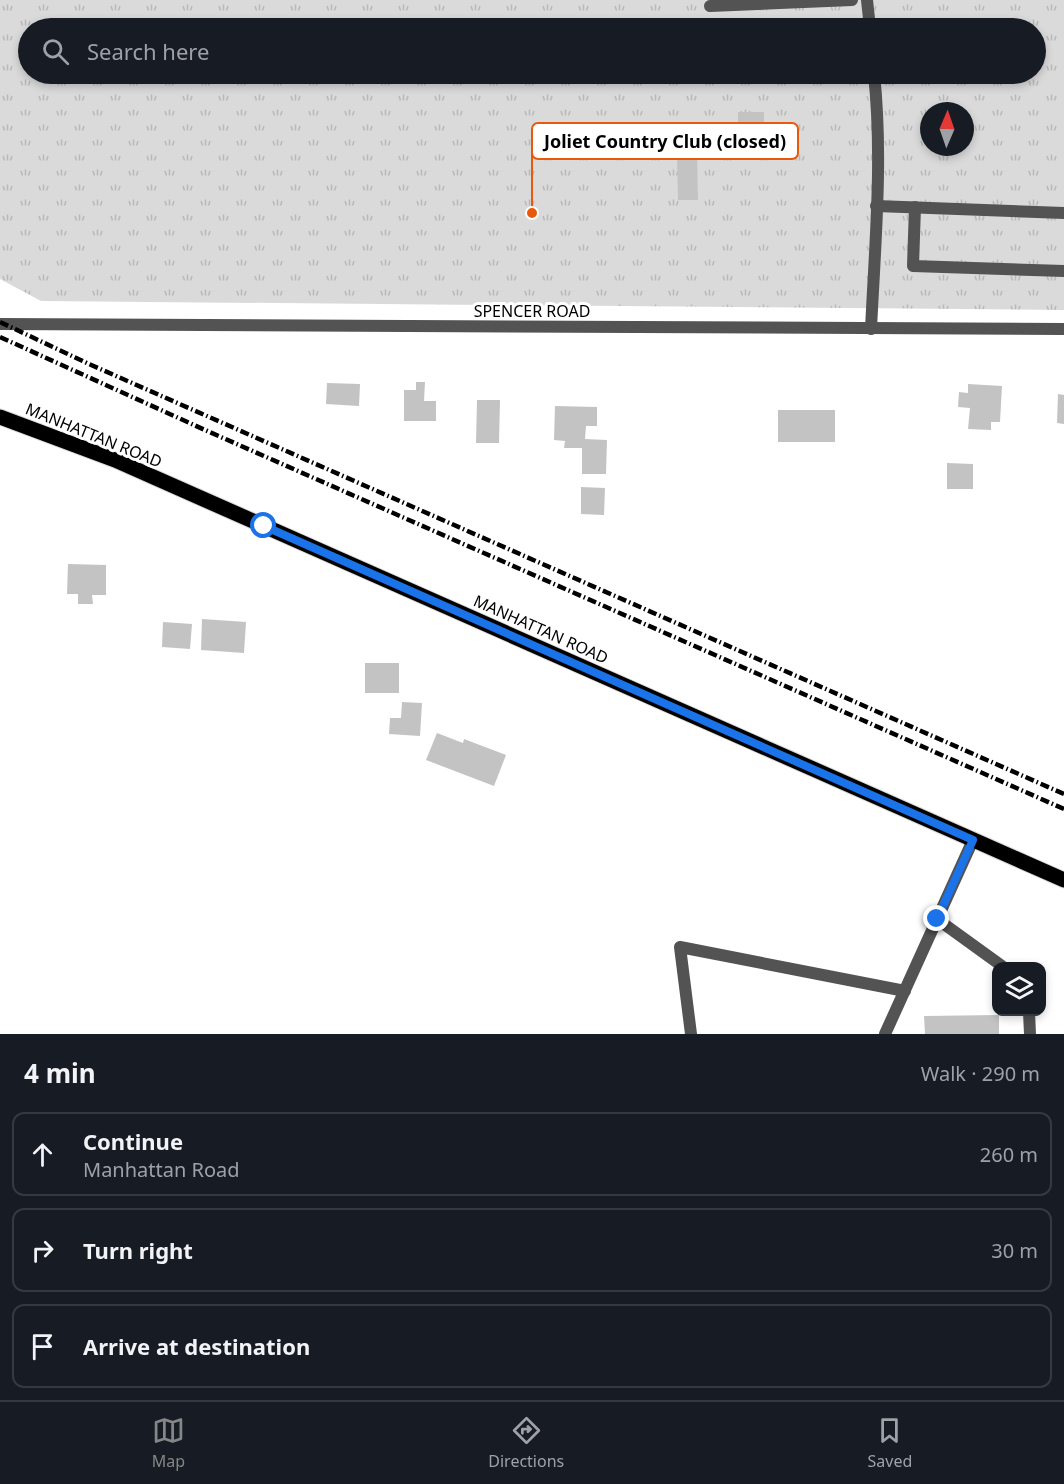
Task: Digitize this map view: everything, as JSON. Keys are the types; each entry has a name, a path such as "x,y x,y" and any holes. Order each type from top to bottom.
{"main road":[{"name":"MANHATTAN ROAD","path":"0,417 115,460 1064,880"}],"street":[{"path":"710,6 852,0"},
{"path":"867,0 869,18"},
{"path":"872,329 876,206 875,84"},
{"path":"876,206 1064,213"},
{"path":"915,207 913,267 1064,271"},
{"name":"SPENCER ROAD","path":"0,324 1064,329"},
{"path":"885,1034 973,840"},
{"path":"937,919 996,962"},
{"path":"691,1034 680,947 904,991"},
{"path":"1029,1016 1030,1034"}],"green space":[{"path":"0,0 1064,0 1064,310 41,301 0,279"}],"building":[{"path":"738,112 764,112 764,134 738,134"},
{"path":"697,151 698,200 678,200 677,152"},
{"path":"416,382 425,382 424,401 436,401 436,421 404,421 404,390 416,390"},
{"path":"327,383 360,384 359,406 326,404"},
{"path":"968,384 1002,386 1000,422 991,422 991,430 968,429 970,408 958,407 959,392 968,393"},
{"path":"1058,394 1064,395 1064,424 1057,423"},
{"path":"477,400 500,400 499,443 476,443"},
{"path":"555,406 597,407 597,426 586,426 585,439 607,440 606,474 582,474 582,448 564,448 565,441 554,440"},
{"path":"778,410 835,410 835,442 778,442"},
{"path":"947,463 973,464 973,489 947,489"},
{"path":"581,487 605,488 604,515 581,514"},
{"path":"68,564 106,565 106,595 92,595 93,604 78,604 78,594 67,594"},
{"path":"202,619 246,622 244,653 201,650"},
{"path":"163,622 192,624 190,649 162,647"},
{"path":"365,663 399,663 399,693 365,693"},
{"path":"402,702 422,703 420,736 389,734 390,718 401,718"},
{"path":"437,733 463,743 464,739 506,755 494,786 426,760"},
{"path":"924,1016 999,1016 999,1034 925,1034"}],"railway":[{"path":"0,322 89,364 1064,794"},
{"path":"0,337 205,430 1064,809"}],"place":[{"name":"Joliet Country Club (closed)","path":"532,213"}],"route":[{"path":"264,526 973,840 937,919"}]}
